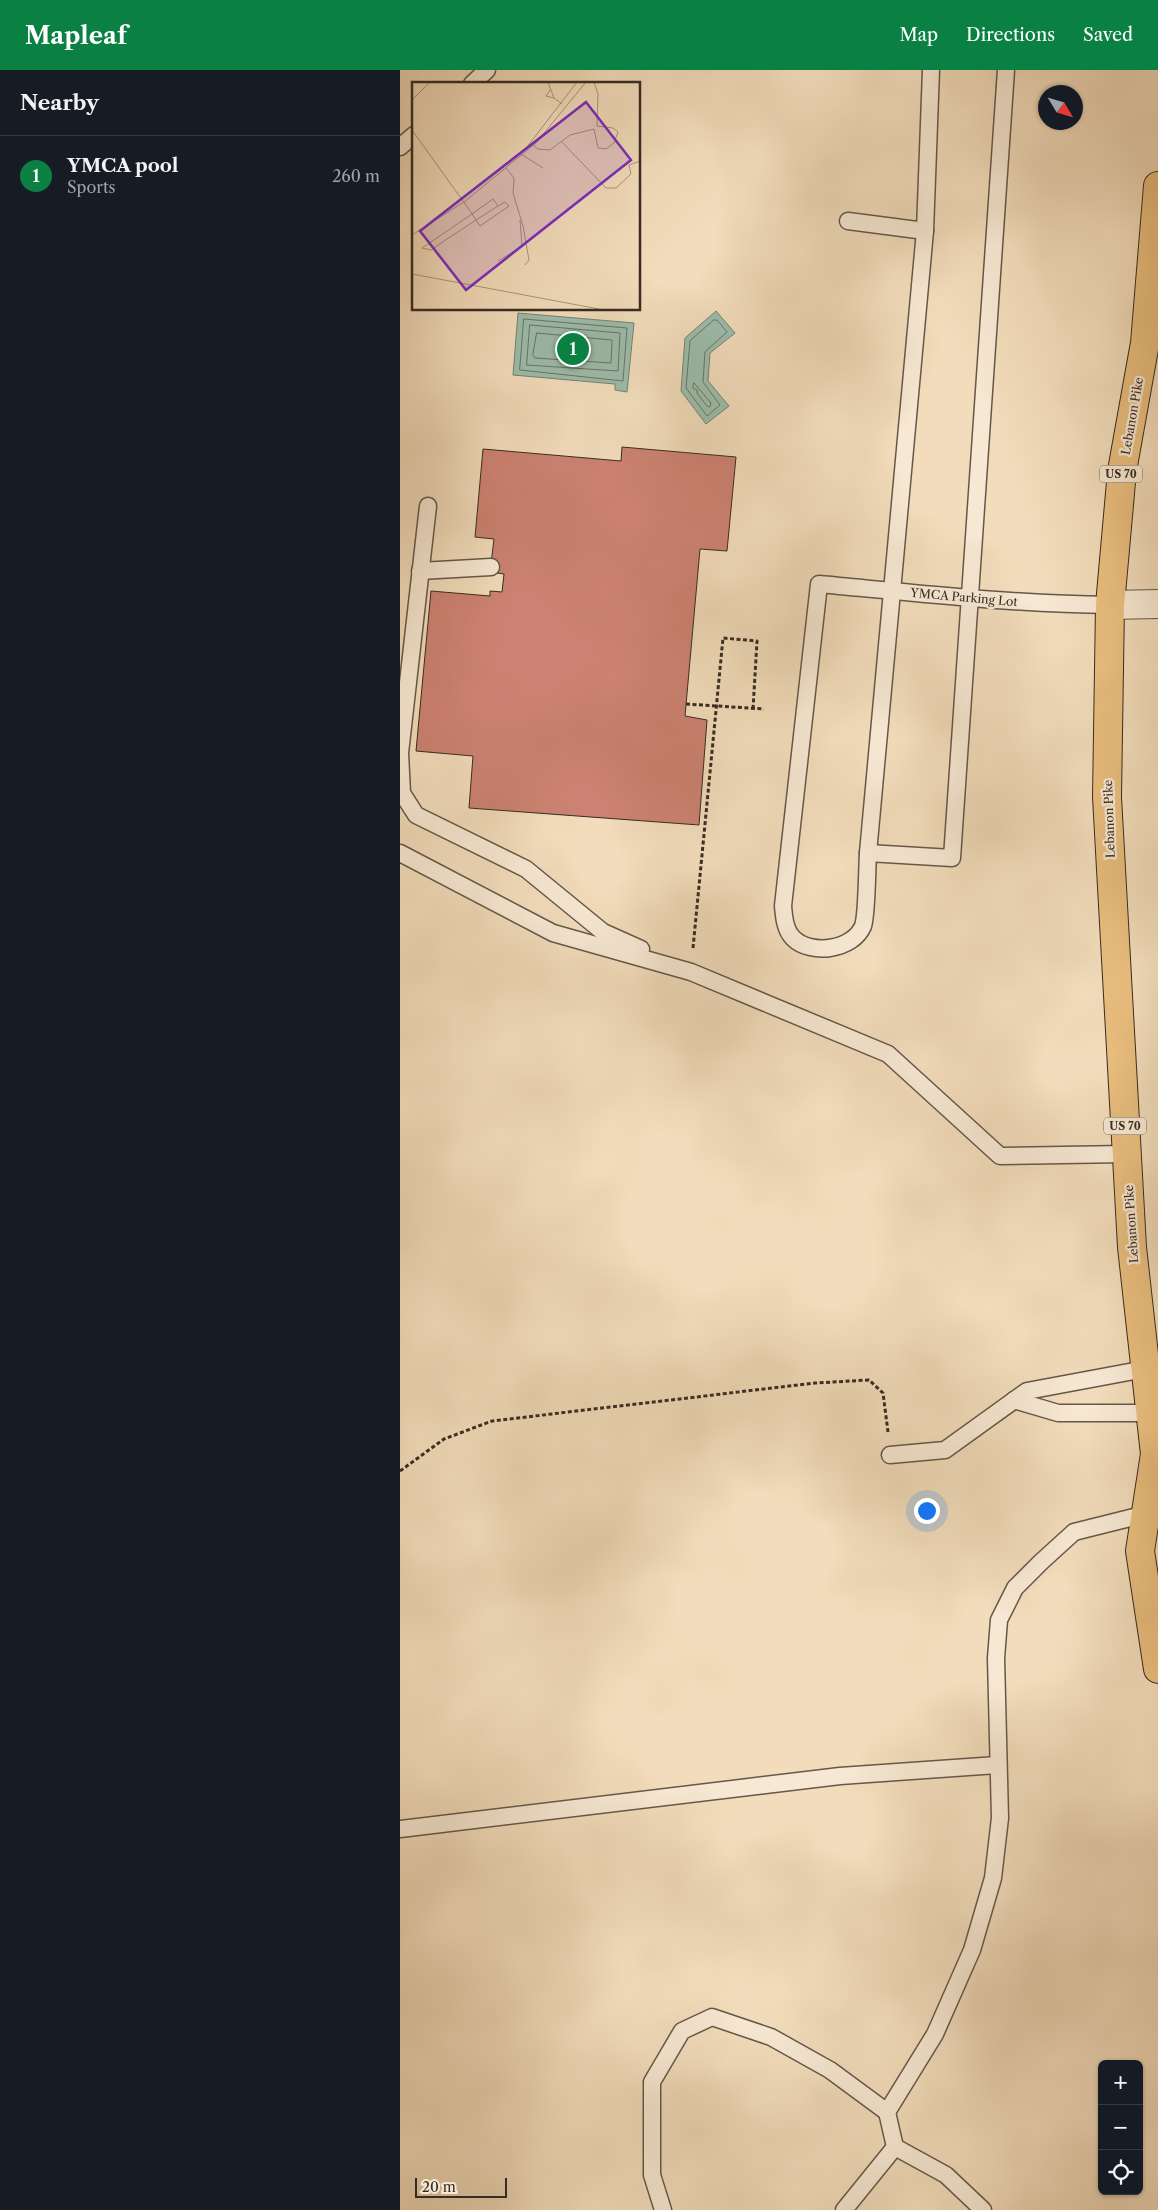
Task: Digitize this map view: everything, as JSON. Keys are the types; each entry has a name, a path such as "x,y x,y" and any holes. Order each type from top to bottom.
{"main road":[{"name":"Lebanon Pike","path":"1158,186 1145,343 1122,471 1110,605 1108,797 1132,1247 1156,1456 1140,1551 1158,1670"}],"street":[{"path":"1110,605 1158,604"}],"lane":[{"path":"474,82 487,70"},
{"path":"931,70 925,231 890,590 868,852 952,858 1006,70"},
{"path":"400,147 412,137"},
{"path":"848,221 925,231"},
{"path":"428,506 420,571 414,700 400,753 402,793 416,815 526,869 603,932 691,972 888,1054 1000,1156 1126,1154"},
{"path":"420,571 491,567"},
{"name":"YMCA Parking Lot","path":"868,852 863,925 856,936 838,947 819,949 803,945 793,938 787,929 783,906 819,584 1045,604 1110,605"},
{"path":"400,853 553,933 691,972"},
{"path":"890,1454 945,1450 1027,1391 1145,1369"},
{"path":"1014,1400 1058,1413 1150,1413"},
{"path":"983,2210 946,2175 895,2147 888,2112 935,2034 972,1950 993,1878 1000,1818 997,1765 996,1658 999,1620 1015,1588 1074,1532 1146,1514"},
{"path":"400,1829 840,1776 997,1765"},
{"path":"663,2210 652,2176 652,2082 682,2031 712,2017 771,2037 830,2070 888,2112"},
{"path":"844,2210 895,2147"}],"path":[{"path":"691,972 722,638 757,642 753,709"},
{"path":"686,704 764,709"},
{"path":"400,1471 444,1439 492,1421 815,1383 870,1380 883,1393 890,1454"}],"water":[{"path":"716,311 735,333 710,353 708,381 729,406 706,424 681,391 685,338"},
{"path":"518,313 634,323 627,392 615,390 615,384 513,375"}],"building":[{"path":"622,447 736,457 727,551 700,549 685,716 707,720 699,825 469,808 473,756 416,751 431,591 490,596 490,591 502,592 504,574 490,572 494,539 475,537 483,449 621,461"}],"place":[{"name":"YMCA pool","path":"573,349"}]}
